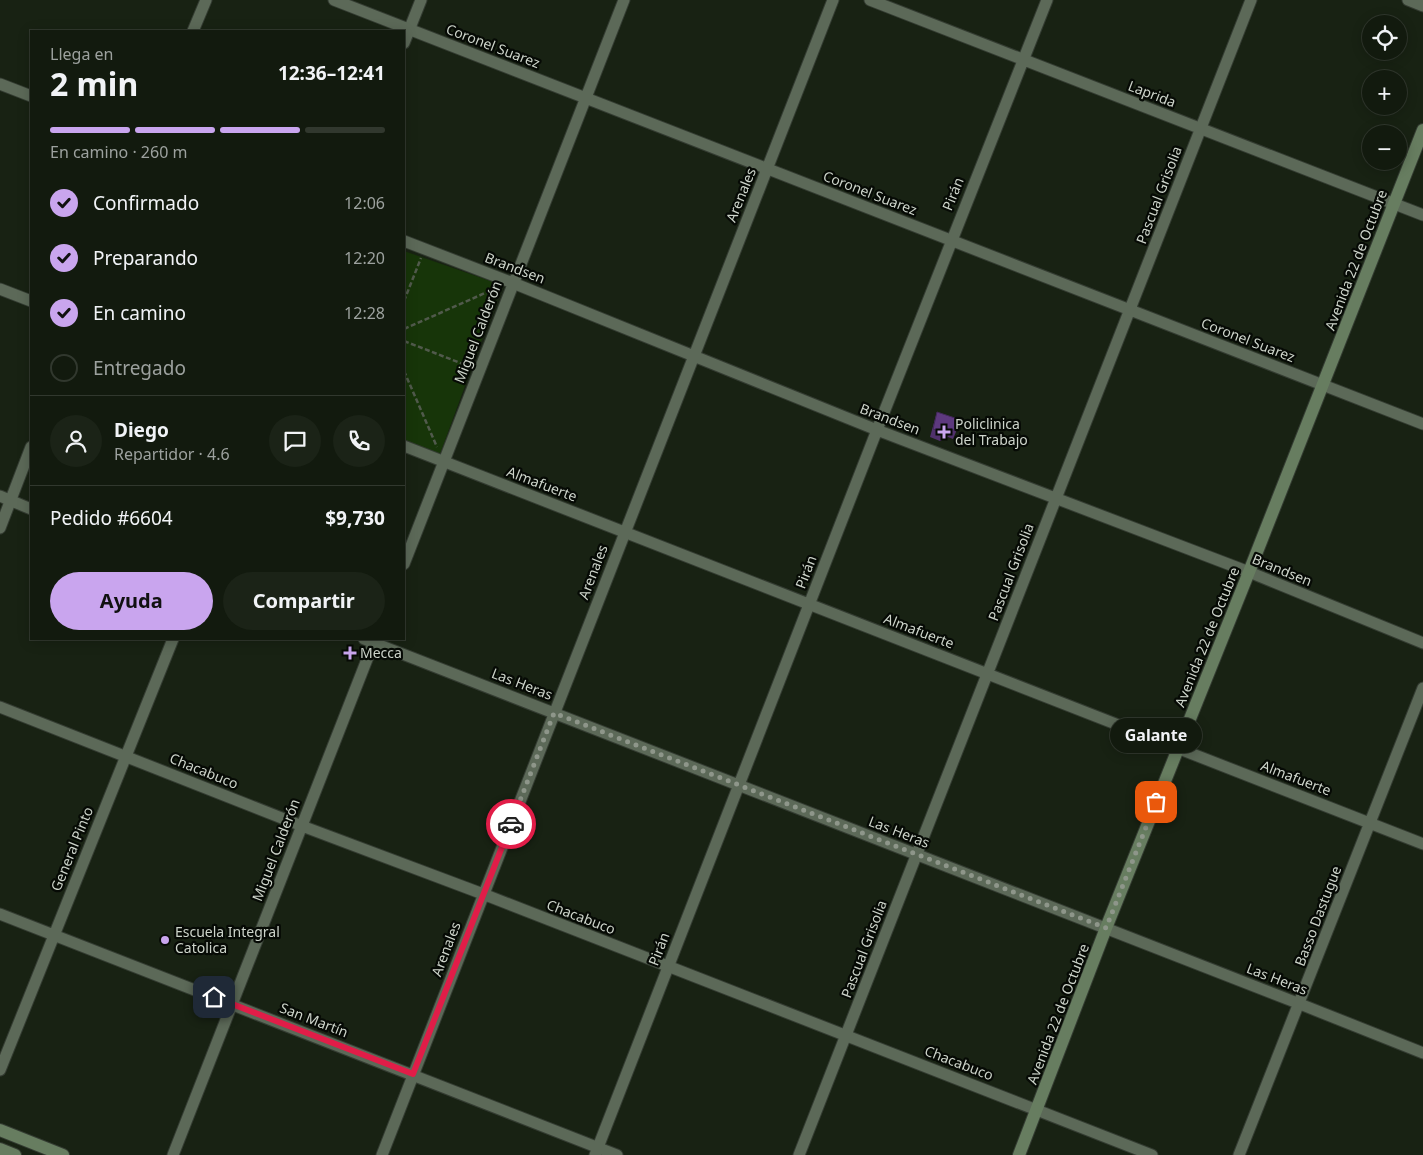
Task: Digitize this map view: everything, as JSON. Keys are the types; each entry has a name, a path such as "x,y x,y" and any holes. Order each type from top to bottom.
{"main road":[{"name":"Avenida 22 de Octubre","path":"1019,1155 1038,1110 1106,928 1423,130"},
{"path":"0,1130 63,1155"},
{"path":"0,1149 15,1155"}],"street":[{"path":"194,30 206,0"},
{"name":"Coronel Suarez","path":"334,0 1423,424"},
{"path":"405,41 420,0"},
{"name":"Miguel Calderón","path":"405,561 441,457 513,283 624,0"},
{"name":"Arenales","path":"382,1155 833,0"},
{"name":"Laprida","path":"870,0 1423,215"},
{"name":"Pirán","path":"597,1151 810,605 876,430 1047,0"},
{"name":"Pascual Grisolia","path":"799,1155 1251,0"},
{"path":"1408,0 1423,6"},
{"path":"0,84 30,96"},
{"name":"Brandsen","path":"405,241 513,283 876,430 1249,572 1423,643"},
{"path":"0,289 30,301"},
{"name":"Almafuerte","path":"405,446 441,457 625,533 1423,844"},
{"path":"0,528 5,498 30,449"},
{"path":"5,498 30,509"},
{"name":"General Pinto","path":"0,1070 173,640"},
{"name":"Miguel Calderón","path":"173,1155 302,826 371,640"},
{"name":"Las Heras","path":"371,640 1423,1054"},
{"name":"Basso Dastugue","path":"1239,1155 1423,688"},
{"name":"Chacabuco","path":"0,707 1152,1155"},
{"name":"San Martín","path":"0,914 413,1074 597,1151 617,1155"}],"path":[{"path":"405,298 423,252"},
{"path":"405,329 496,288"},
{"path":"405,341 472,368"},
{"path":"405,372 441,457"},
{"path":"441,457 443,442"},
{"path":"430,448 441,457"}],"green space":[{"path":"405,251 502,285 440,454 405,440"}],"building":[{"path":"937,412 961,420 956,431 951,429 943,433 933,429"}],"way so far":[{"path":"511,824 554,713 1106,928 1156,802"}],"place":[{"name":"Policlinica del Trabajo","path":"944,432"},
{"name":"Mecca","path":"350,653"},
{"name":"Galante","path":"1156,802"},
{"name":"Escuela Integral Catolica","path":"165,940"}],"route":[{"path":"214,997 413,1074 511,824"}]}
